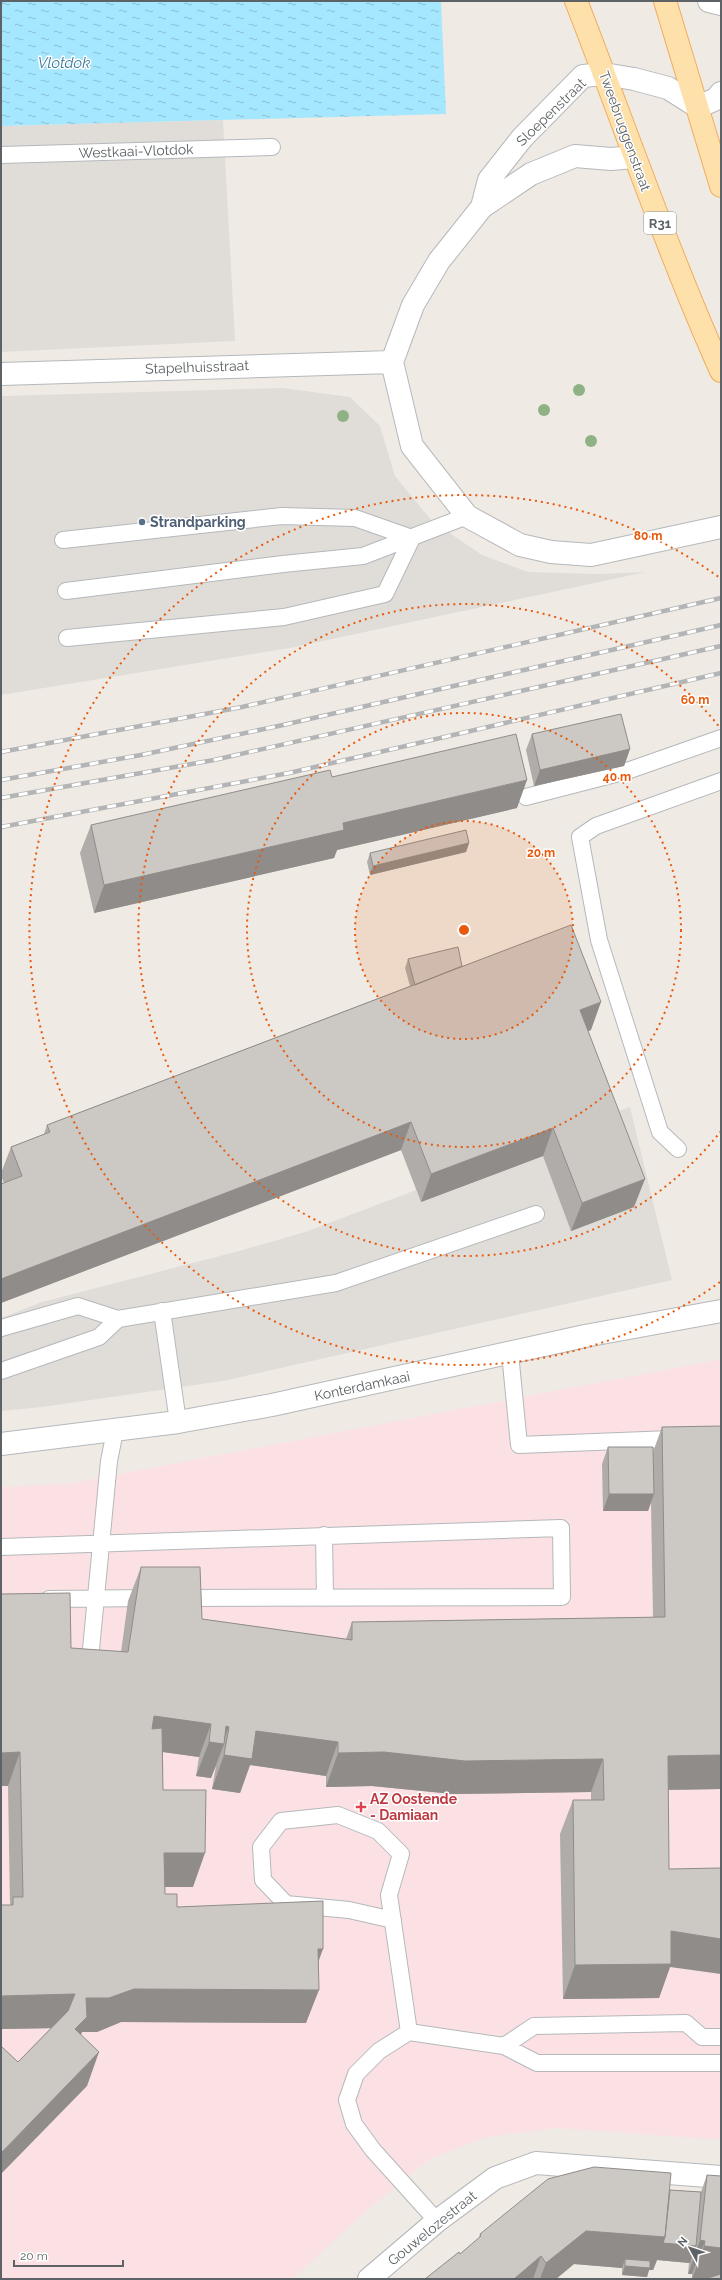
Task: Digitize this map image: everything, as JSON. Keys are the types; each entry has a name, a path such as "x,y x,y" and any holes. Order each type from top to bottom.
{"main road":[{"name":"Tweebruggenstraat","path":"576,1 634,158 700,325 721,371"},
{"path":"665,1 721,186"}],"street":[{"path":"709,1 721,4"},
{"name":"Sloepenstraat","path":"482,207 489,180 522,138 583,76 604,74 634,79 668,88 698,107"},
{"path":"698,107 716,99 721,93"},
{"name":"Sloepenstraat","path":"392,362 413,305 439,261 482,207 531,174 575,156 611,159 634,158"},
{"path":"392,362 412,446 467,516 520,545 552,552 591,555 721,527"},
{"name":"Stapelhuisstraat","path":"1,374 392,362"},
{"name":"Konterdamkaai","path":"1,1444 178,1422 272,1405 585,1336 721,1311"},
{"name":"Gouwelozestraat","path":"369,2279 437,2221 495,2178 536,2163 721,2177"}],"lane":[{"name":"Westkaai-Vlotdok","path":"1,155 272,147"},
{"path":"63,540 282,516 355,518 412,538"},
{"path":"66,591 282,564 363,556 467,516"},
{"path":"67,638 284,617 385,594 412,538"},
{"path":"526,797 627,771 721,738"},
{"path":"678,1149 660,1132 608,971 599,940 580,837 596,826 721,781"},
{"path":"1,1328 78,1306 118,1319 336,1283 536,1214"},
{"path":"162,1312 178,1422"},
{"path":"1,1371 99,1337 118,1319"},
{"path":"510,1353 519,1445 721,1437"},
{"path":"90,1670 109,1461 115,1431"},
{"path":"1,1547 561,1528 562,1597 97,1598 31,1600"},
{"path":"324,1535 325,1598"},
{"path":"393,1920 349,1910 286,1904 263,1880 261,1847 281,1821 338,1815 378,1831 401,1854 388,1895 393,1920 409,2032"},
{"path":"504,2046 534,2026 686,2023 702,2037 721,2037"},
{"path":"437,2221 373,2150 354,2124 347,2100 356,2074 379,2051 409,2032 504,2046 537,2063 721,2063"},
{"path":"698,2063 702,2037"}],"shaded area":[{"path":"223,120 235,341 1,352 1,126"},
{"name":"Strandparking","path":"283,388 350,397 380,426 395,476 432,521 482,555 528,572 598,574 646,572 290,648 1,695 1,396"},
{"path":"630,1107 672,1280 223,1381 42,1407 1,1411 1,1318 42,1302 239,1251 305,1232 416,1190 421,1202 601,1117"},
{"name":"AZ Oostende - Damiaan","path":"721,1360 721,2140 557,2128 487,2137 430,2159 371,2207 292,2279 1,2279 1,1487 72,1483"}],"water":[{"name":"Vlotdok","path":"1,1 441,1 446,114 1,126"}],"building":[{"path":"621,714 630,749 540,770 532,734"},
{"path":"516,734 527,780 343,823 344,830 104,885 91,825 330,770 332,777"},
{"path":"466,830 469,843 373,866 370,853"},
{"path":"571,925 601,1002 580,1010 645,1179 582,1203 553,1128 431,1174 411,1122 1,1279 1,1184 22,1176 11,1147 50,1132 47,1125"},
{"path":"458,947 462,966 415,985 408,959"},
{"path":"721,1426 721,1755 668,1756 669,1869 721,1868 721,1939 671,1931 671,1964 575,1965 573,1800 604,1800 603,1759 465,1761 384,1752 338,1753 338,1742 256,1731 252,1759 224,1755 229,1727 226,1726 224,1744 209,1742 211,1724 154,1716 152,1729 162,1728 163,1790 206,1790 205,1853 164,1853 165,1894 177,1894 177,1907 323,1901 323,1949 318,1949 319,1990 134,1989 109,1998 86,1998 87,2017 75,2029 99,2052 1,2153 1,2046 18,2062 68,2011 75,1994 1,1996 1,1905 13,1905 13,1897 23,1897 20,1752 1,1753 1,1594 70,1593 71,1648 128,1652 141,1567 200,1567 202,1619 352,1640 352,1622 665,1617 662,1427"},
{"path":"608,1447 653,1447 654,1494 609,1494"},
{"path":"594,2167 671,2173 665,2237 586,2231 546,2263 541,2256 514,2279 425,2279 459,2252 460,2254 481,2236 480,2234 548,2179"},
{"path":"707,2175 721,2176 721,2248 704,2246 705,2241 700,2240"},
{"path":"670,2190 701,2192 696,2246 663,2243"},
{"path":"625,2259 650,2261 650,2268 625,2266"},
{"path":"721,2274 721,2279 705,2279"}],"railway":[{"path":"1,752 242,707 721,598"},
{"path":"1,780 141,755 283,725 721,625"},
{"path":"1,798 214,760 721,646"},
{"path":"1,827 289,773 721,673"}],"place":[{"name":"Strandparking","path":"142,522"},
{"name":"AZ Oostende - Damiaan","path":"361,1807"}]}
